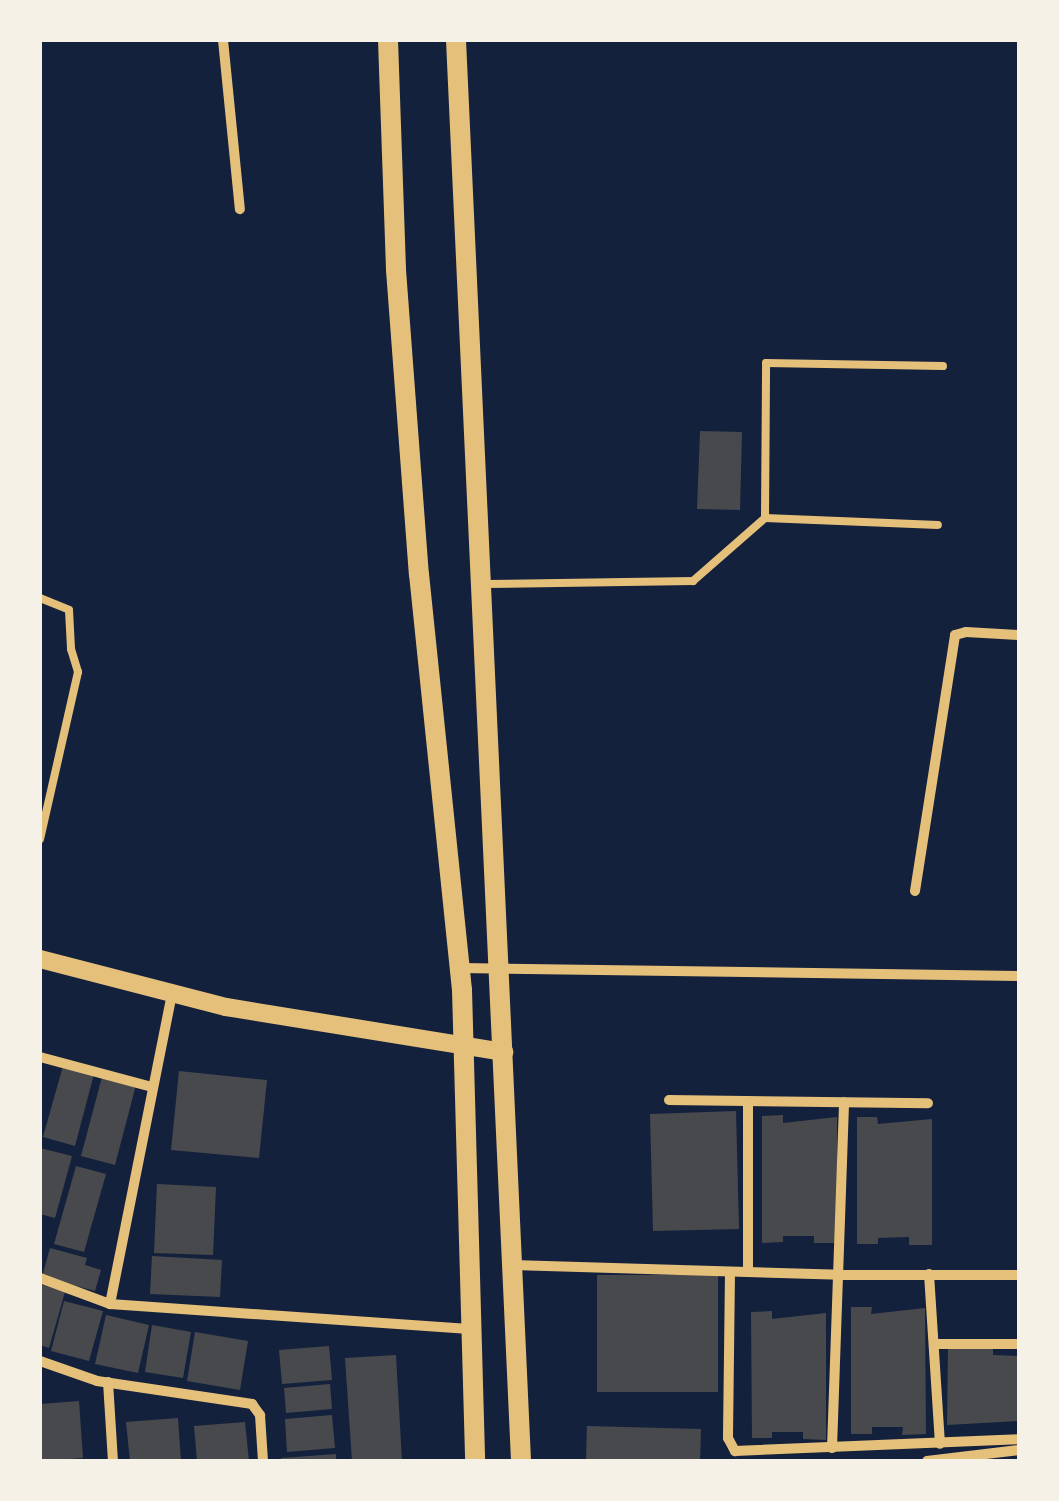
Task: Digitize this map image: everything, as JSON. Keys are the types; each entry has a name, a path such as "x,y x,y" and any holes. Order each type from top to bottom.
{"main road":[{"path":"388,40 396,270 419,574 462,990 475,1461"},
{"path":"456,40 522,1461"}],"street":[{"path":"223,40 240,209"},
{"path":"915,891 954,635 1019,635"},
{"path":"40,959 172,993 463,1048 504,1052"},
{"path":"460,968 1019,976"},
{"path":"110,1304 172,993"},
{"path":"40,1057 152,1087"},
{"path":"670,1100 928,1103"},
{"path":"748,1101 748,1272"},
{"path":"832,1448 844,1102"},
{"path":"512,1265 840,1275 1019,1275"},
{"path":"730,1272 731,1446 735,1451 1019,1438"},
{"path":"929,1274 940,1444"},
{"path":"40,1278 110,1304 469,1329"},
{"path":"935,1344 1019,1344"},
{"path":"40,1361 108,1382 252,1404 260,1415 263,1461"},
{"path":"108,1382 113,1461"},
{"path":"926,1461 1019,1450"}],"lane":[{"path":"766,518 766,363 943,366"},
{"path":"481,584 693,581 766,518 938,525"},
{"path":"40,598 69,610 71,649 78,672 40,839"}],"building":[{"path":"700,431 742,432 740,510 697,509"},
{"path":"63,1066 94,1074 75,1146 43,1137"},
{"path":"179,1071 267,1080 259,1158 171,1150"},
{"path":"102,1077 136,1085 115,1165 81,1156"},
{"path":"736,1111 739,1229 653,1231 650,1114"},
{"path":"783,1115 783,1123 837,1117 837,1243 814,1243 814,1236 783,1236 783,1242 762,1243 762,1116"},
{"path":"857,1117 877,1117 878,1124 932,1119 932,1245 909,1245 909,1237 878,1238 878,1244 857,1244"},
{"path":"40,1148 72,1156 55,1218 40,1214"},
{"path":"76,1166 106,1174 84,1252 54,1244"},
{"path":"157,1184 216,1187 213,1255 154,1253"},
{"path":"50,1248 87,1258 85,1265 101,1270 95,1291 42,1277"},
{"path":"152,1256 222,1260 220,1297 150,1294"},
{"path":"597,1275 718,1275 718,1392 597,1392"},
{"path":"40,1284 65,1292 49,1348 40,1345"},
{"path":"64,1301 103,1311 89,1361 51,1351"},
{"path":"851,1307 872,1307 871,1314 925,1308 926,1434 902,1435 903,1427 872,1427 872,1434 851,1434"},
{"path":"772,1311 772,1319 826,1313 826,1440 803,1439 803,1432 772,1432 772,1438 752,1438 751,1312"},
{"path":"106,1315 149,1325 138,1373 95,1364"},
{"path":"152,1325 191,1332 183,1378 145,1372"},
{"path":"195,1332 248,1341 240,1390 187,1381"},
{"path":"329,1346 332,1380 282,1384 279,1350"},
{"path":"948,1347 993,1348 993,1355 1019,1356 1019,1421 947,1425"},
{"path":"396,1355 402,1461 352,1461 345,1358"},
{"path":"330,1384 332,1409 286,1413 284,1388"},
{"path":"79,1401 83,1458 40,1461 40,1404"},
{"path":"332,1415 335,1448 287,1452 285,1419"},
{"path":"178,1418 181,1461 130,1461 126,1422"},
{"path":"245,1422 249,1461 197,1461 194,1426"},
{"path":"587,1426 701,1429 700,1461 586,1461"},
{"path":"336,1454 336,1461 281,1461 281,1458"}]}
